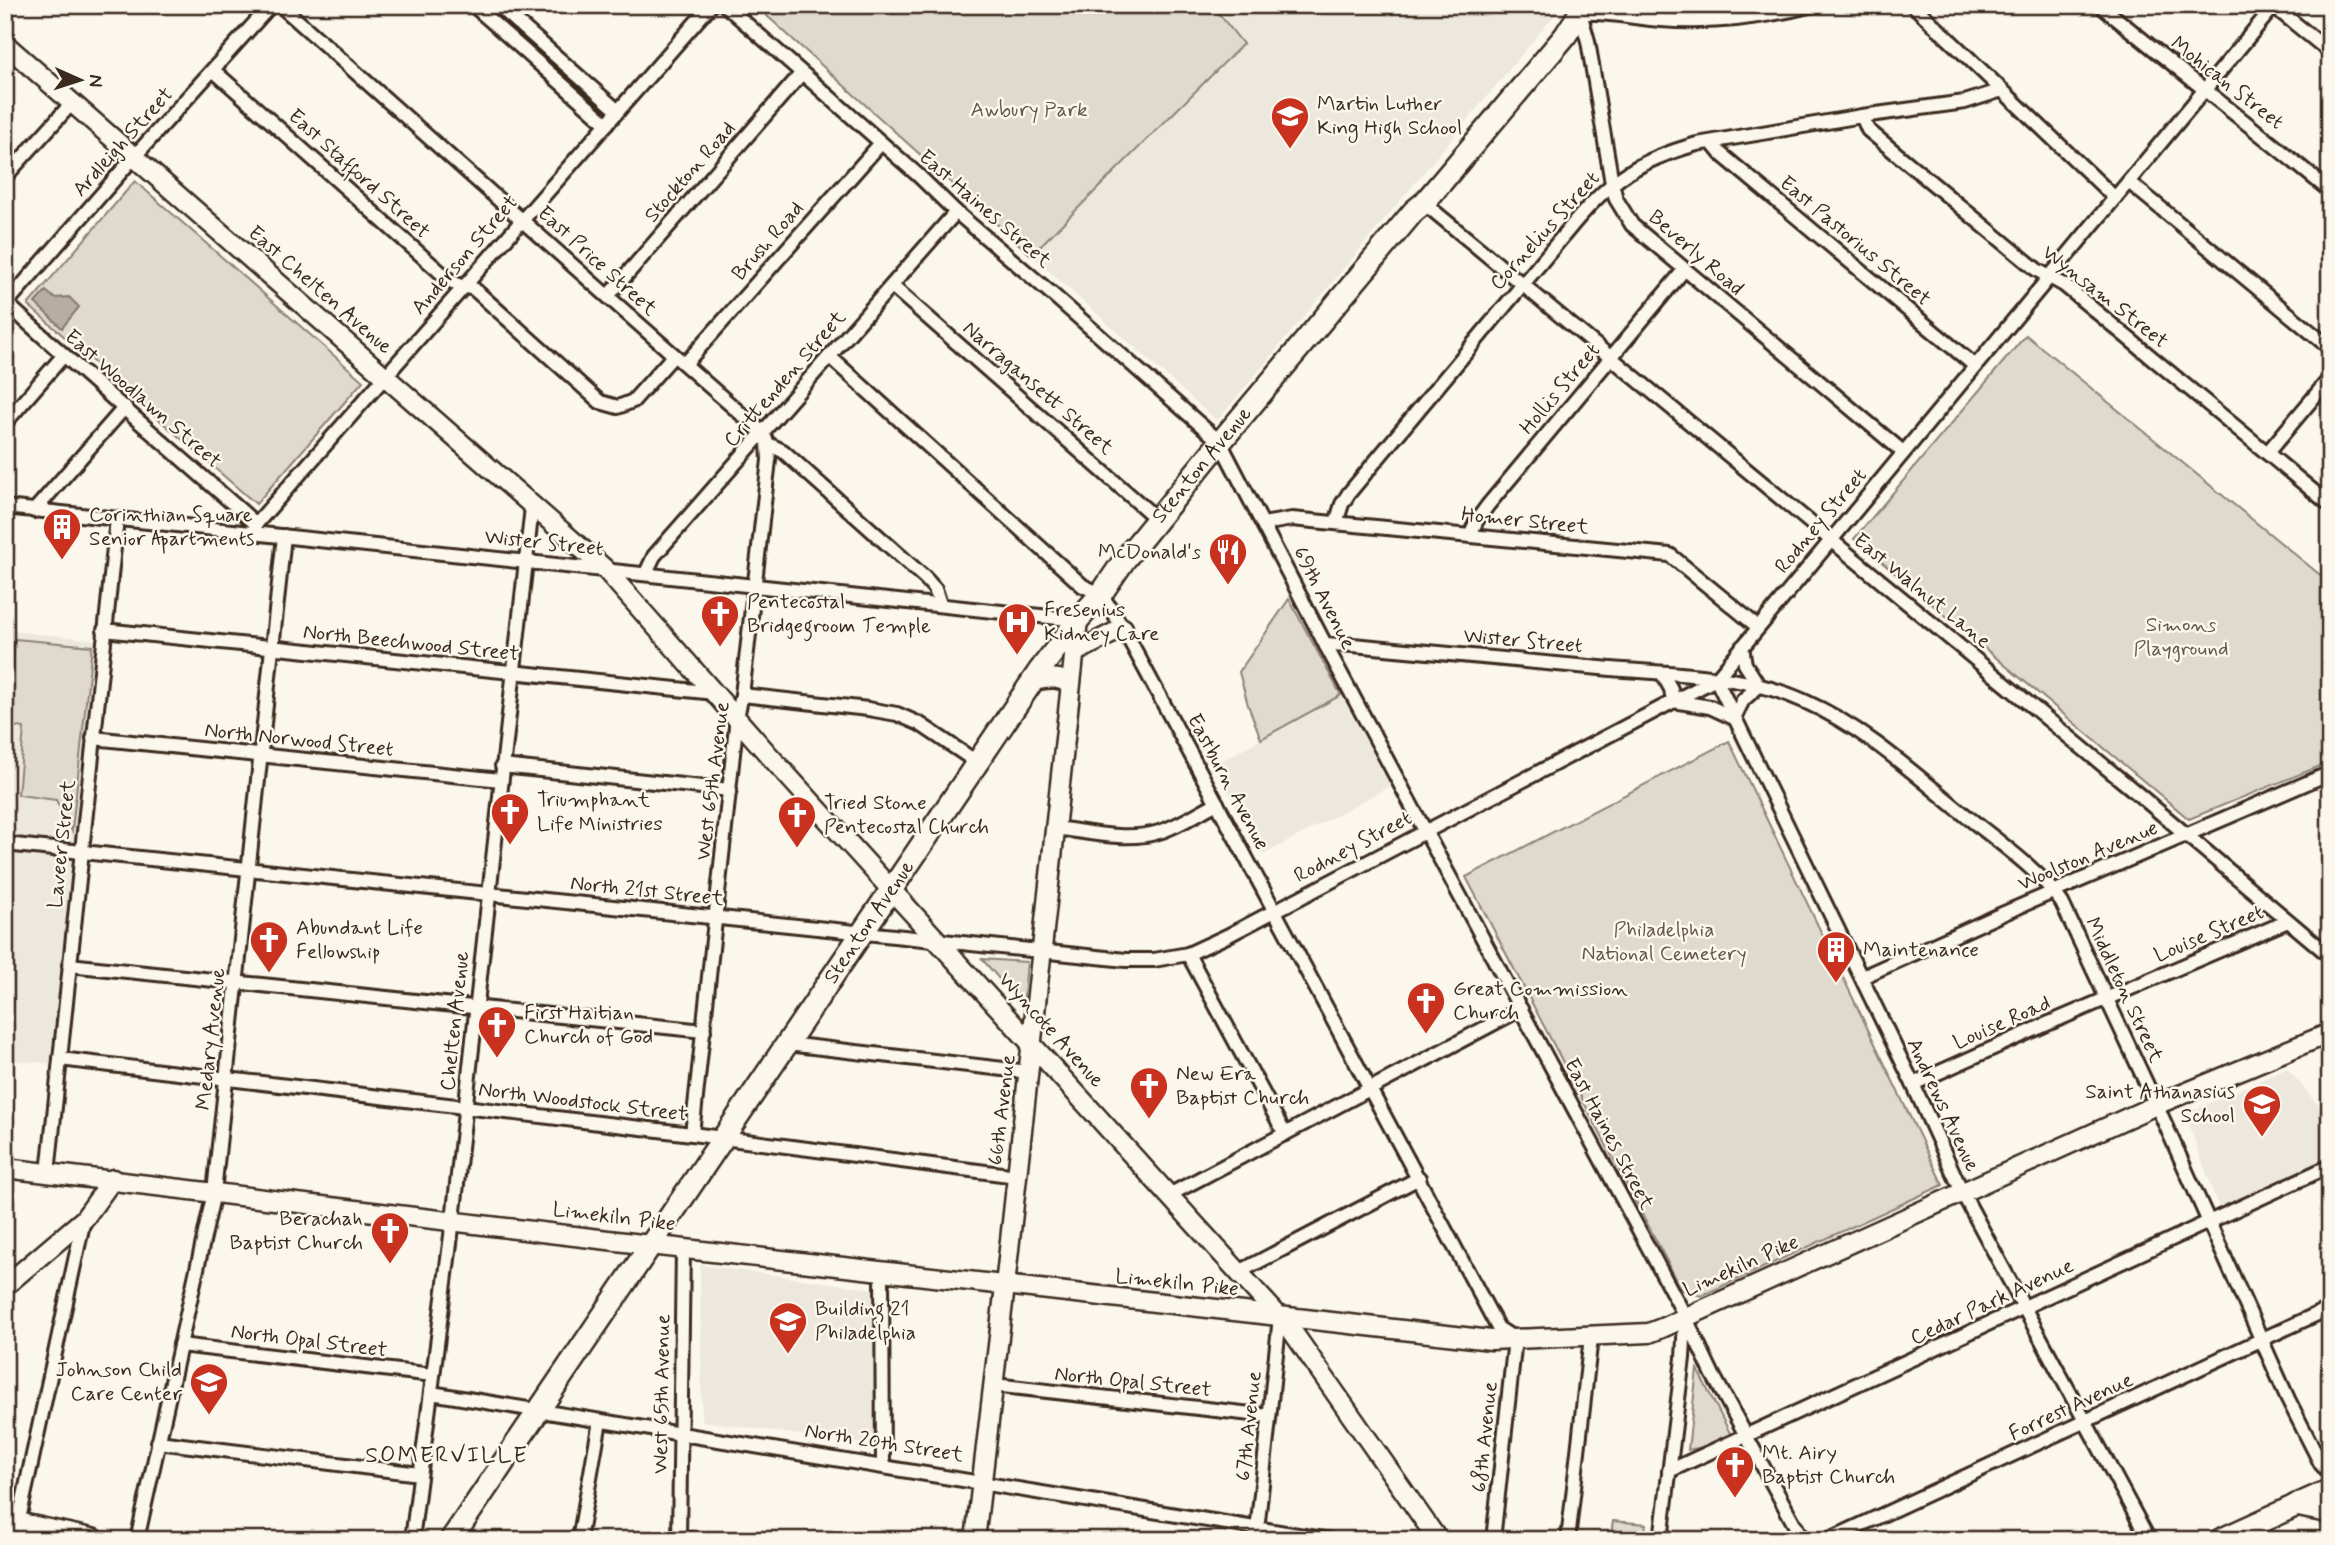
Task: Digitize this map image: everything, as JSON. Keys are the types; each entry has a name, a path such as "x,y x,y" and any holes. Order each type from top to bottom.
{"main road":[{"name":"Stenton Avenue","path":"451,1540 1032,681 1101,594 1125,559 1220,442 1565,36 1582,9"},
{"path":"2220,1540 2330,1490"},
{"path":"2296,1505 2330,1512"},
{"path":"12,1522 93,1540"}],"street":[{"name":"Ardleigh Street","path":"6,303 271,5"},
{"name":"East Price Street","path":"280,5 925,578 935,589 940,604"},
{"path":"472,5 607,124"},
{"path":"498,5 618,111"},
{"name":"Anderson Street","path":"255,528 711,5"},
{"name":"East Haines Street","path":"725,5 956,212 1220,442"},
{"path":"1582,9 1636,18 1686,22 1758,17 1813,5"},
{"path":"1913,5 1925,11 2002,90 2115,198"},
{"name":"Mohican Street","path":"2100,5 2330,191"},
{"path":"2276,5 2330,52"},
{"name":"Rodney Street","path":"1276,911 1425,830 1716,679 2276,5"},
{"name":"Beverly Road","path":"1582,9 1612,183 1616,198 1632,225 1903,452"},
{"name":"East Chelten Avenue","path":"7,49 605,569"},
{"name":"East Stafford Street","path":"213,70 448,279 474,289 600,402 611,407 633,401 674,355"},
{"name":"Stockton Road","path":"608,296 801,74"},
{"name":"Cornelius Street","path":"1336,523 1349,493 1585,210 1612,183 1649,160 1697,144 1861,116 1965,102 2002,90"},
{"path":"5,177 72,103"},
{"name":"Wynsam Street","path":"1861,116 1865,126 1877,137 2037,270 2064,285 2330,505"},
{"name":"Brush Road","path":"685,364 881,143"},
{"name":"East Pastorius Street","path":"1712,143 1721,154 1975,366"},
{"path":"2129,182 2330,348"},
{"name":"East Walnut Lane","path":"1424,203 2187,834 2330,956"},
{"name":"Crittenden Street","path":"646,573 654,556 766,439 830,358 956,212"},
{"name":"Hollis Street","path":"1470,535 1488,505 1684,270"},
{"name":"Narragansett Street","path":"892,286 1158,520"},
{"name":"East Woodlawn Street","path":"6,303 63,356 125,407 255,528"},
{"path":"5,422 63,356"},
{"name":"Eastburn Avenue","path":"830,358 1084,586 1101,594 1123,628 1498,1328 1515,1339"},
{"path":"2267,453 2330,378"},
{"path":"34,510 125,407"},
{"name":"West 65th Avenue","path":"692,1134 737,717 742,695 769,460 766,439"},
{"name":"69th Avenue","path":"1220,442 1394,772"},
{"name":"Wister Street","path":"5,507 117,519 255,528 284,536 1078,620"},
{"name":"Chelten Avenue","path":"412,1540 453,1220 532,507"},
{"name":"Laveer Street","path":"48,1173 117,519"},
{"name":"Homer Street","path":"1264,524 1292,519 1670,555 1758,627"},
{"name":"Medary Avenue","path":"137,1540 214,1192 284,536"},
{"name":"Wyncote Avenue","path":"605,569 767,752 1280,1317 1438,1540"},
{"name":"66th Avenue","path":"975,1540 1078,620"},
{"path":"1074,653 1123,628"},
{"name":"North Beechwood Street","path":"104,630 715,693"},
{"name":"Wister Street","path":"1326,646 1340,644 1716,679"},
{"path":"1661,673 1671,689 1673,701 1699,704 1734,718 1743,700 1759,686 1745,664 1742,647"},
{"path":"1032,681 1064,679 1070,685"},
{"name":"Middleton Street","path":"1716,679 1759,686 1803,700 1864,734 2003,846 2053,891 2065,908 2107,998 2293,1410 2321,1464 2330,1474"},
{"name":"Andrews Avenue","path":"1716,679 1913,1084 1962,1192 2150,1540"},
{"path":"742,695 897,714 920,724 978,763"},
{"name":"North Norwood Street","path":"93,738 500,780"},
{"path":"502,766 730,790"},
{"name":"East Haines Street","path":"1394,772 1685,1317"},
{"name":"Woolston Avenue","path":"1861,977 2053,891 2330,773"},
{"path":"1056,828 1136,837 1169,828 1217,803"},
{"name":"North 21st Street","path":"5,844 1125,960 1154,960 1188,954 1276,911"},
{"name":"Louise Street","path":"2107,998 2288,921"},
{"path":"1188,954 1285,1134"},
{"path":"69,965 704,1031"},
{"name":"Louise Road","path":"1913,1084 2107,998"},
{"path":"1169,1195 1521,1009"},
{"name":"Limekiln Pike","path":"113,1180 683,1249 1491,1340 1591,1337 1649,1333 2156,1105 2330,1032"},
{"path":"787,1044 1029,1072"},
{"name":"North Woodstock Street","path":"60,1059 692,1134 1017,1176"},
{"name":"Cedar Park Avenue","path":"1669,1471 2330,1167"},
{"path":"5,1168 113,1180 85,1219 5,1286"},
{"path":"1239,1272 1419,1178"},
{"path":"12,1522 85,1219"},
{"name":"West 65th Avenue","path":"679,1538 683,1249"},
{"path":"882,1272 883,1466"},
{"name":"Forrest Avenue","path":"1828,1540 2330,1308"},
{"name":"67th Avenue","path":"1256,1534 1280,1317"},
{"path":"1685,1317 1713,1375 1803,1540"},
{"path":"1661,1540 1683,1358 1685,1317"},
{"path":"1568,1540 1591,1337"},
{"name":"68th Avenue","path":"1493,1540 1515,1339"},
{"name":"North Opal Street","path":"180,1345 433,1375"},
{"name":"North Opal Street","path":"994,1385 1269,1416"},
{"name":"North 20th Street","path":"431,1393 883,1466 1256,1534 1329,1540"},
{"path":"579,1540 600,1420"},
{"path":"158,1442 420,1474"},
{"path":"679,1538 696,1540"}],"shaded area":[{"name":"Martin Luther King High School","path":"1212,5 1563,5 1217,421 1031,255 1243,44"},
{"path":"46,291 54,298 69,297 79,307 62,328 35,303"},
{"path":"10,631 97,640 52,1064 5,1059 5,679"},
{"path":"1341,695 1390,786 1263,855 1214,765"},
{"name":"Saint Athanasius School","path":"2287,1068 2330,1120 2330,1157 2219,1208 2185,1114"},
{"name":"Building 21 Philadelphia","path":"700,1265 873,1289 877,1446 702,1421"}],"green space":[{"name":"Awbury Park","path":"755,5 1212,5 1243,44 1031,255"},
{"path":"135,181 363,381 256,504 28,305"},
{"name":"Simons Playground","path":"2026,335 2330,583 2330,762 2189,819 1854,539"},
{"path":"1289,599 1341,695 1261,739 1239,672"},
{"path":"15,639 92,646 72,831 56,800 18,795 24,728 7,725"},
{"name":"Philadelphia National Cemetery","path":"1729,741 1943,1185 1701,1296 1682,1290 1466,877"},
{"path":"982,959 1027,962 1023,1007"},
{"path":"1697,1369 1731,1435 1712,1445 1688,1450"},
{"path":"1613,1521 1646,1524 1644,1540 1610,1540"}],"place":[{"name":"Martin Luther King High School","path":"1290,150"},
{"name":"Corinthian Square Senior Apartments","path":"62,561"},
{"name":"McDonald's","path":"1228,586"},
{"name":"Pentecostal Bridgegroom Temple","path":"720,648"},
{"name":"Fresenius Kidney Care","path":"1017,656"},
{"name":"Triumphant Life Ministries","path":"510,846"},
{"name":"Tried Stone Pentecostal Church","path":"797,849"},
{"name":"Abundant Life Fellowship","path":"269,974"},
{"name":"Maintenance","path":"1836,984"},
{"name":"Great Commission Church","path":"1426,1035"},
{"name":"First Haitian Church of God","path":"497,1059"},
{"name":"New Era Baptist Church","path":"1149,1120"},
{"name":"Saint Athanasius School","path":"2262,1138"},
{"name":"Berachah Baptist Church","path":"390,1265"},
{"name":"Building 21 Philadelphia","path":"788,1355"},
{"name":"Johnson Child Care Center","path":"209,1416"},
{"name":"Mt. Airy Baptist Church","path":"1735,1499"}],"district":[{"name":"SOMERVILLE","path":"447,1456"}]}
